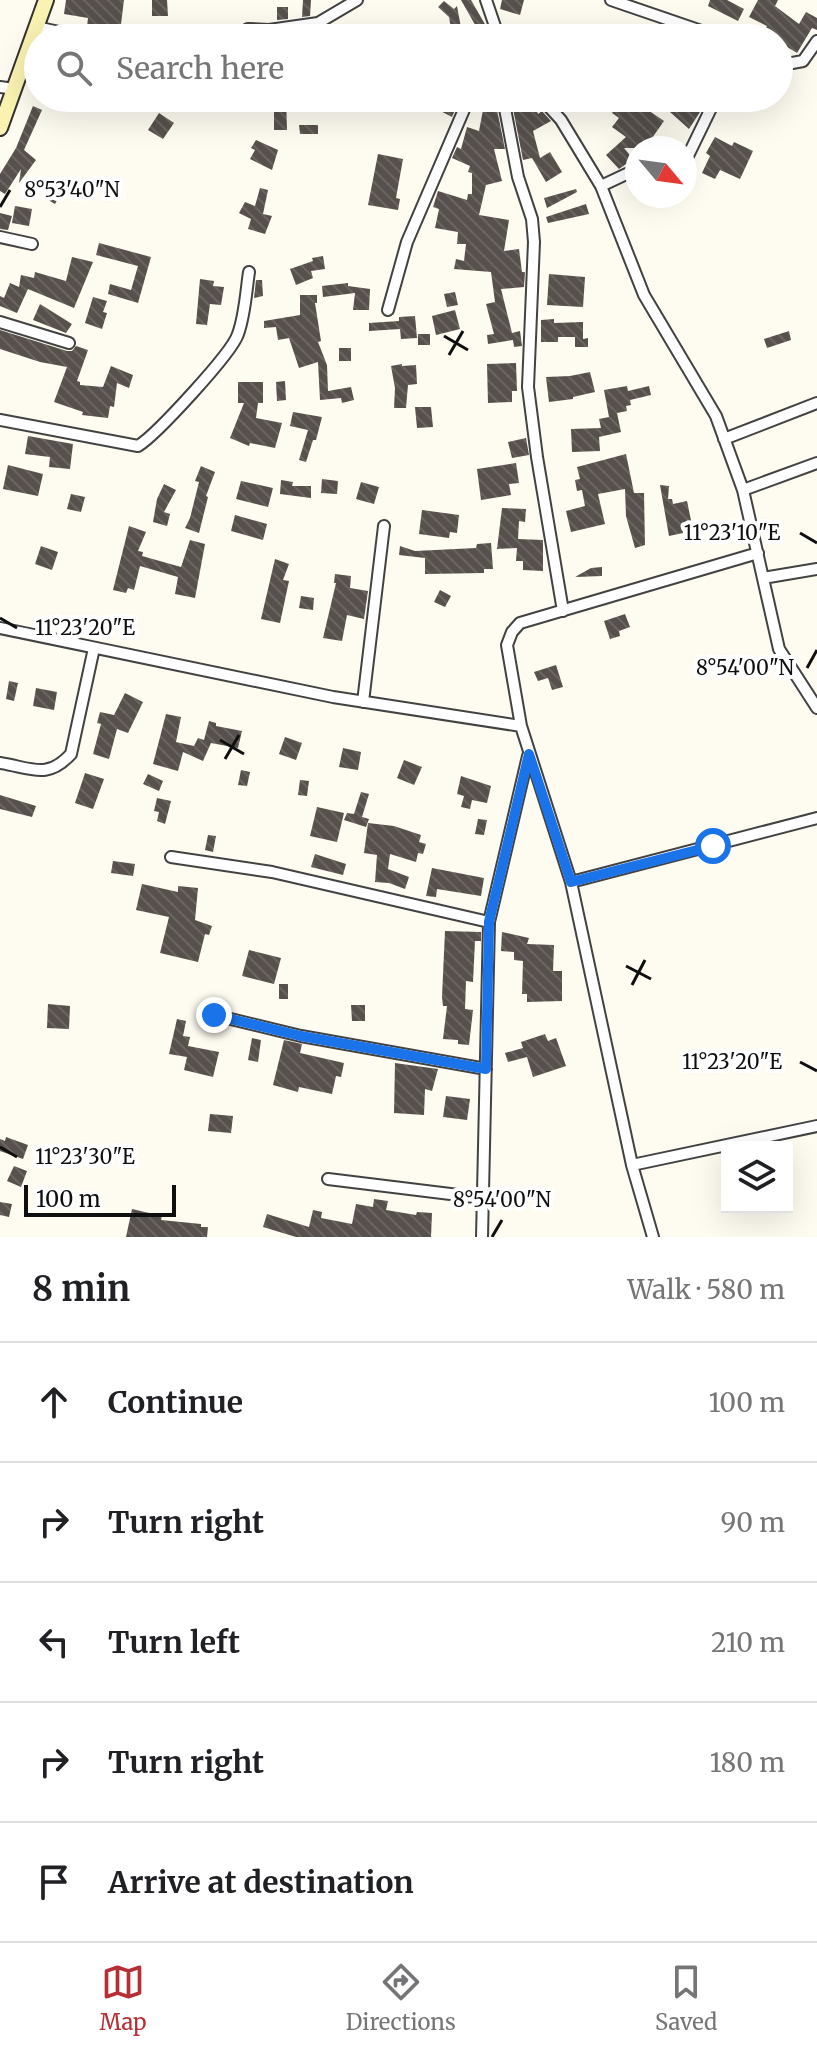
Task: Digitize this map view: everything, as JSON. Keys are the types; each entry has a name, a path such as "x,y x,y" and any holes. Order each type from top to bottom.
{"main road":[{"path":"37,24 46,0"},
{"path":"0,128 7,88 24,52"}],"street":[{"path":"311,24 357,0"},
{"path":"486,0 494,24"},
{"path":"611,0 644,5 689,24"},
{"path":"793,63 803,61 817,41"},
{"path":"388,310 407,242 463,112"},
{"path":"506,112 518,177 532,219 534,242 528,387 563,611"},
{"path":"554,112 601,186 644,295 716,416 743,490 779,649 817,708"},
{"path":"697,137 709,112"},
{"path":"601,186 625,175"},
{"path":"0,237 32,244"},
{"path":"0,420 138,446 149,439 235,340 249,272"},
{"path":"0,322 69,343"},
{"path":"724,439 817,403"},
{"path":"743,490 817,463"},
{"path":"363,702 384,526"},
{"path":"653,1237 632,1165 571,882 521,726 507,652 509,638 520,623 758,553"},
{"path":"763,578 817,569"},
{"path":"0,628 363,702 521,726"},
{"path":"0,763 50,771 59,767 71,754 94,648"},
{"path":"482,1237 489,922 529,754"},
{"path":"571,882 817,818"},
{"path":"171,857 272,872 489,922"},
{"path":"214,1015 301,1036 486,1069"},
{"path":"632,1165 817,1126"},
{"path":"328,1179 483,1198"}],"building":[{"path":"66,0 124,0 121,24 87,24 88,18 64,14"},
{"path":"152,0 167,0 168,16 152,16"},
{"path":"303,0 311,0 310,16 302,17"},
{"path":"461,0 471,0 485,24 475,24"},
{"path":"502,0 524,0 520,15 500,9"},
{"path":"710,0 727,0 744,9 738,21 708,6"},
{"path":"758,0 778,0 775,6 799,24 806,12 817,18 817,30 812,28 797,53 793,51 793,24 763,24 749,17"},
{"path":"444,1 454,9 457,6 460,24 450,24 449,17 438,7"},
{"path":"277,7 288,7 288,19 277,20"},
{"path":"31,112 41,112 24,150 36,160 19,183 21,169 5,194 0,191 0,174 16,148"},
{"path":"274,112 286,112 287,130 274,130"},
{"path":"483,112 497,112 505,149 494,149 502,181 486,185 479,215 509,220 504,251 519,249 522,272 525,272 524,287 501,289 512,333 520,331 522,346 514,347 513,340 488,344 487,335 494,334 486,304 495,302 491,272 454,269 456,259 464,261 466,244 457,244 458,232 435,228 439,209 433,207 438,191 467,200 468,194 472,194 472,173 468,172 470,166 452,158 457,147 461,149 467,127 479,131"},
{"path":"514,112 543,112 551,121 533,131 540,158 550,152 562,172 546,182 532,158 523,160"},
{"path":"613,112 651,112 664,121 653,136 625,136 612,127 619,118"},
{"path":"670,112 700,112 689,129"},
{"path":"159,113 174,123 163,139 148,130"},
{"path":"299,125 318,125 318,134 300,134"},
{"path":"715,137 732,146 734,142 753,151 740,179 720,170 715,179 702,173 710,156 706,153"},
{"path":"625,138 625,165 619,169 606,155"},
{"path":"256,140 278,150 272,170 250,159"},
{"path":"378,154 403,159 396,198 400,199 398,210 368,205"},
{"path":"52,181 64,188 55,204 43,197"},
{"path":"260,188 268,190 263,214 272,216 265,234 248,229 251,219 239,213 245,202 255,206"},
{"path":"576,189 577,192 547,208 544,198"},
{"path":"586,204 589,214 548,223 546,217"},
{"path":"15,206 32,209 29,226 12,223"},
{"path":"0,213 12,216 8,230 0,229"},
{"path":"99,243 151,257 138,303 108,294 110,284 131,290 138,266 96,255"},
{"path":"323,256 325,269 311,271 313,278 296,285 290,269"},
{"path":"72,257 93,262 74,308 28,289 17,313 0,306 0,296 4,298 10,283 19,287 21,275 34,278 35,272 66,281"},
{"path":"549,274 585,277 583,307 547,305"},
{"path":"200,279 214,281 213,286 224,287 221,305 210,304 207,325 196,324"},
{"path":"256,280 262,280 263,296 254,298"},
{"path":"348,283 348,286 370,289 369,310 353,310 355,293 323,297 322,286"},
{"path":"455,292 458,305 447,307 444,294"},
{"path":"300,295 317,295 315,303 321,341 318,342 327,365 328,391 351,387 354,400 342,403 341,398 320,400 318,362 299,368 289,338 278,340 276,327 264,328 264,321 300,315"},
{"path":"93,297 107,301 102,329 85,323"},
{"path":"40,304 72,324 66,333 33,320"},
{"path":"455,310 460,329 436,335 432,316"},
{"path":"415,316 417,338 401,339 400,329 369,331 369,323 399,321 399,317"},
{"path":"554,319 554,323 583,322 583,339 588,338 588,347 575,347 575,337 558,337 558,342 541,342 541,320"},
{"path":"0,330 67,351 72,351 76,346 88,350 77,381 80,385 103,387 111,366 133,375 129,388 117,383 114,407 110,406 108,418 82,415 83,412 54,402 67,367 0,349"},
{"path":"789,331 791,340 767,348 764,339"},
{"path":"418,334 430,334 430,345 418,345"},
{"path":"339,348 351,348 351,361 339,361"},
{"path":"516,363 517,391 512,391 512,402 488,403 487,364"},
{"path":"416,365 417,384 408,385 406,408 394,408 395,388 391,366"},
{"path":"590,372 595,392 549,402 546,377"},
{"path":"285,381 286,400 277,401 276,382"},
{"path":"238,382 263,382 263,403 258,403 256,418 282,423 275,448 250,443 249,446 230,438 244,403 238,403"},
{"path":"627,386 628,391 649,386 651,395 630,400 627,411 617,413 621,432 599,437 600,451 572,452 571,429 601,428 599,419 609,417 604,390"},
{"path":"415,407 431,407 433,427 417,428"},
{"path":"293,412 322,417 306,462 299,460 308,430 290,426"},
{"path":"28,436 73,444 70,469 49,467 50,457 25,454"},
{"path":"526,438 529,455 512,458 508,442"},
{"path":"626,454 634,493 644,493 645,545 635,548 626,516 625,489 598,494 605,524 571,532 566,511 585,506 582,490 577,491 575,480 580,479 577,467"},
{"path":"516,463 519,483 509,484 511,495 481,500 477,469"},
{"path":"8,465 43,474 38,496 3,489"},
{"path":"201,466 215,472 206,496 199,533 185,528"},
{"path":"322,479 338,481 337,494 321,493"},
{"path":"281,480 293,482 292,486 311,486 311,498 280,494"},
{"path":"241,481 273,488 268,507 236,499"},
{"path":"361,482 379,487 374,504 356,499"},
{"path":"164,484 176,490 164,512 170,514 167,526 153,522 157,499"},
{"path":"660,485 669,486 668,499 672,499 673,504 687,501 692,525 682,527 683,533 669,536"},
{"path":"71,494 85,497 81,512 67,509"},
{"path":"502,508 526,509 525,522 519,521 518,539 543,540 543,571 523,570 523,561 516,561 517,548 497,549"},
{"path":"422,510 459,515 457,533 450,532 449,538 419,534"},
{"path":"235,515 267,524 263,540 231,531"},
{"path":"129,526 146,532 138,551 143,552 142,556 181,567 190,540 205,544 195,598 175,594 178,577 140,566 134,590 128,588 126,593 113,590"},
{"path":"491,543 493,569 484,569 484,573 425,574 425,558 399,555 400,546 415,551 476,548 477,544"},
{"path":"41,546 58,552 52,570 35,564"},
{"path":"275,559 289,564 283,580 289,581 280,623 261,619"},
{"path":"602,567 602,576 575,577 591,568"},
{"path":"335,574 351,576 350,588 368,591 364,619 347,615 342,641 323,638 336,583"},
{"path":"440,590 451,596 445,607 434,602"},
{"path":"301,596 314,598 313,610 299,608"},
{"path":"625,614 630,627 619,631 620,636 610,639 604,621"},
{"path":"556,665 563,687 552,690 548,678 538,681 534,672"},
{"path":"9,681 18,683 14,701 6,699"},
{"path":"36,688 57,692 54,710 33,706"},
{"path":"125,693 143,702 128,733 117,729 109,759 93,754 101,724 97,723 100,712 114,715"},
{"path":"166,714 181,717 176,742 194,746 198,738 204,740 209,721 216,723 216,726 242,731 238,748 211,743 203,761 183,752 178,771 153,764"},
{"path":"285,737 302,743 296,760 279,754"},
{"path":"343,748 361,752 358,770 339,767"},
{"path":"404,760 422,767 414,785 397,778"},
{"path":"241,770 250,772 247,786 238,785"},
{"path":"85,773 104,779 93,809 75,803"},
{"path":"148,774 163,781 159,791 143,784"},
{"path":"461,776 491,786 487,803 472,800 470,809 461,807 464,796 457,794"},
{"path":"300,780 309,781 307,796 298,795"},
{"path":"361,792 369,794 362,817 369,819 366,827 344,820 347,813 354,814"},
{"path":"0,795 36,806 32,817 0,809"},
{"path":"157,798 171,801 165,824 157,821 159,812 154,811"},
{"path":"317,807 344,813 337,842 310,836"},
{"path":"478,819 487,820 484,835 475,834"},
{"path":"368,823 394,826 421,835 419,842 426,844 423,854 418,853 416,862 390,854 388,869 409,877 405,889 375,882 377,855 364,853"},
{"path":"208,835 216,836 213,852 205,850"},
{"path":"315,854 346,864 343,875 311,867"},
{"path":"113,861 135,864 133,876 111,873"},
{"path":"432,868 484,878 481,896 437,889 436,897 426,896"},
{"path":"142,884 178,892 178,886 198,888 195,920 212,926 209,935 205,934 198,962 160,953 169,917 136,910"},
{"path":"445,931 481,932 481,941 475,941 473,982 466,981 465,1009 473,1010 469,1045 443,1039 447,1006 443,1006 442,997"},
{"path":"502,932 529,938 527,944 554,945 553,971 562,971 562,1001 527,1002 527,994 522,994 523,961 514,960 514,952 501,951"},
{"path":"249,950 281,958 274,984 242,976"},
{"path":"279,984 288,984 288,999 279,999"},
{"path":"48,1004 70,1006 69,1029 47,1028"},
{"path":"351,1005 365,1005 365,1021 352,1021"},
{"path":"177,1019 186,1021 183,1036 190,1037 188,1046 219,1052 213,1077 184,1070 187,1057 169,1054"},
{"path":"545,1034 548,1041 556,1038 566,1066 533,1077 527,1057 508,1062 505,1053 523,1048 521,1042"},
{"path":"252,1038 261,1040 258,1062 248,1060"},
{"path":"284,1040 302,1044 300,1053 344,1063 341,1077 336,1076 332,1094 299,1087 298,1092 273,1085"},
{"path":"395,1063 438,1069 432,1091 425,1089 424,1115 394,1113"},
{"path":"446,1096 470,1099 467,1120 443,1117"},
{"path":"210,1114 233,1116 231,1133 208,1131"},
{"path":"6,1137 28,1145 23,1159 0,1151 0,1139 5,1141"},
{"path":"14,1166 27,1171 21,1187 7,1181"},
{"path":"374,1199 388,1201 386,1210 416,1215 417,1212 432,1213 431,1237 296,1237 263,1227 267,1214 309,1227 313,1210 322,1212 321,1218 352,1224 356,1204 373,1207"},
{"path":"0,1202 12,1204 9,1217 0,1215"},
{"path":"132,1209 162,1216 161,1220 201,1224 201,1227 208,1227 207,1237 126,1237"}],"route":[{"path":"214,1015 301,1036 486,1069 489,922 529,754 571,882 713,846"}]}
